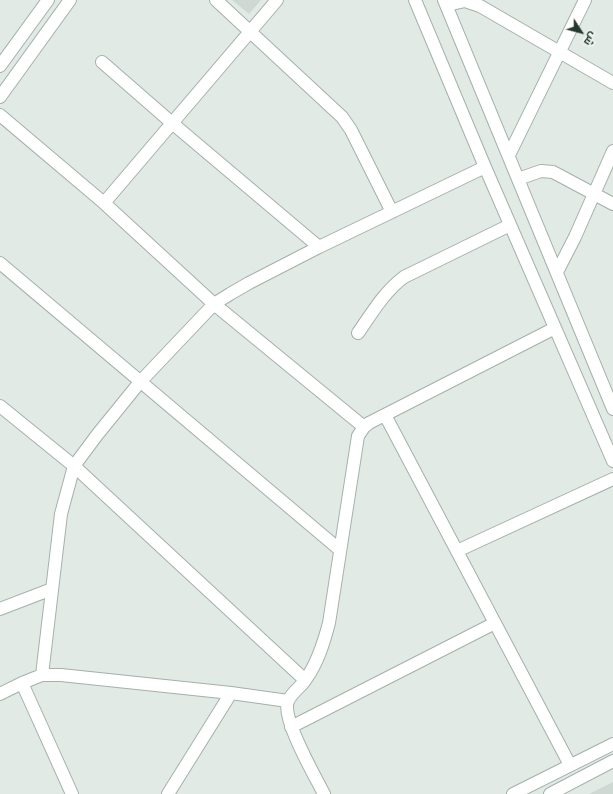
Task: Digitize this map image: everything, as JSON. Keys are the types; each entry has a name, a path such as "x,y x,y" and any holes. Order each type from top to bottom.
{"street":[{"path":"0,66 48,0"},
{"path":"0,97 70,0"},
{"path":"216,0 250,30 345,121 351,130 392,212"},
{"path":"104,203 277,0"},
{"path":"415,0 485,167 613,461"},
{"path":"508,155 585,0"},
{"path":"613,83 480,6 465,1 446,3 613,409"},
{"path":"102,62 319,247"},
{"path":"0,115 104,203 214,304 364,427"},
{"path":"557,272 575,237 613,151"},
{"path":"42,675 61,514 74,466 140,382 214,304 249,283 319,247 485,167"},
{"path":"518,179 541,171 553,172 613,204"},
{"path":"358,333 386,293 404,277 510,225"},
{"path":"0,263 340,550"},
{"path":"324,794 291,727 287,714 288,701 305,680 318,658 328,629 358,436 364,427 385,415 555,328"},
{"path":"0,406 74,466 305,680"},
{"path":"385,415 570,765"},
{"path":"457,551 613,479"},
{"path":"0,609 52,589"},
{"path":"291,727 495,622"},
{"path":"0,694 42,675 61,675 231,693 288,701"},
{"path":"22,683 72,794"},
{"path":"168,794 231,693"},
{"path":"513,794 613,744"},
{"path":"550,794 613,761"}],"shaded area":[{"path":"232,0 261,0 249,14"},
{"path":"613,782 613,794 589,794"}]}
